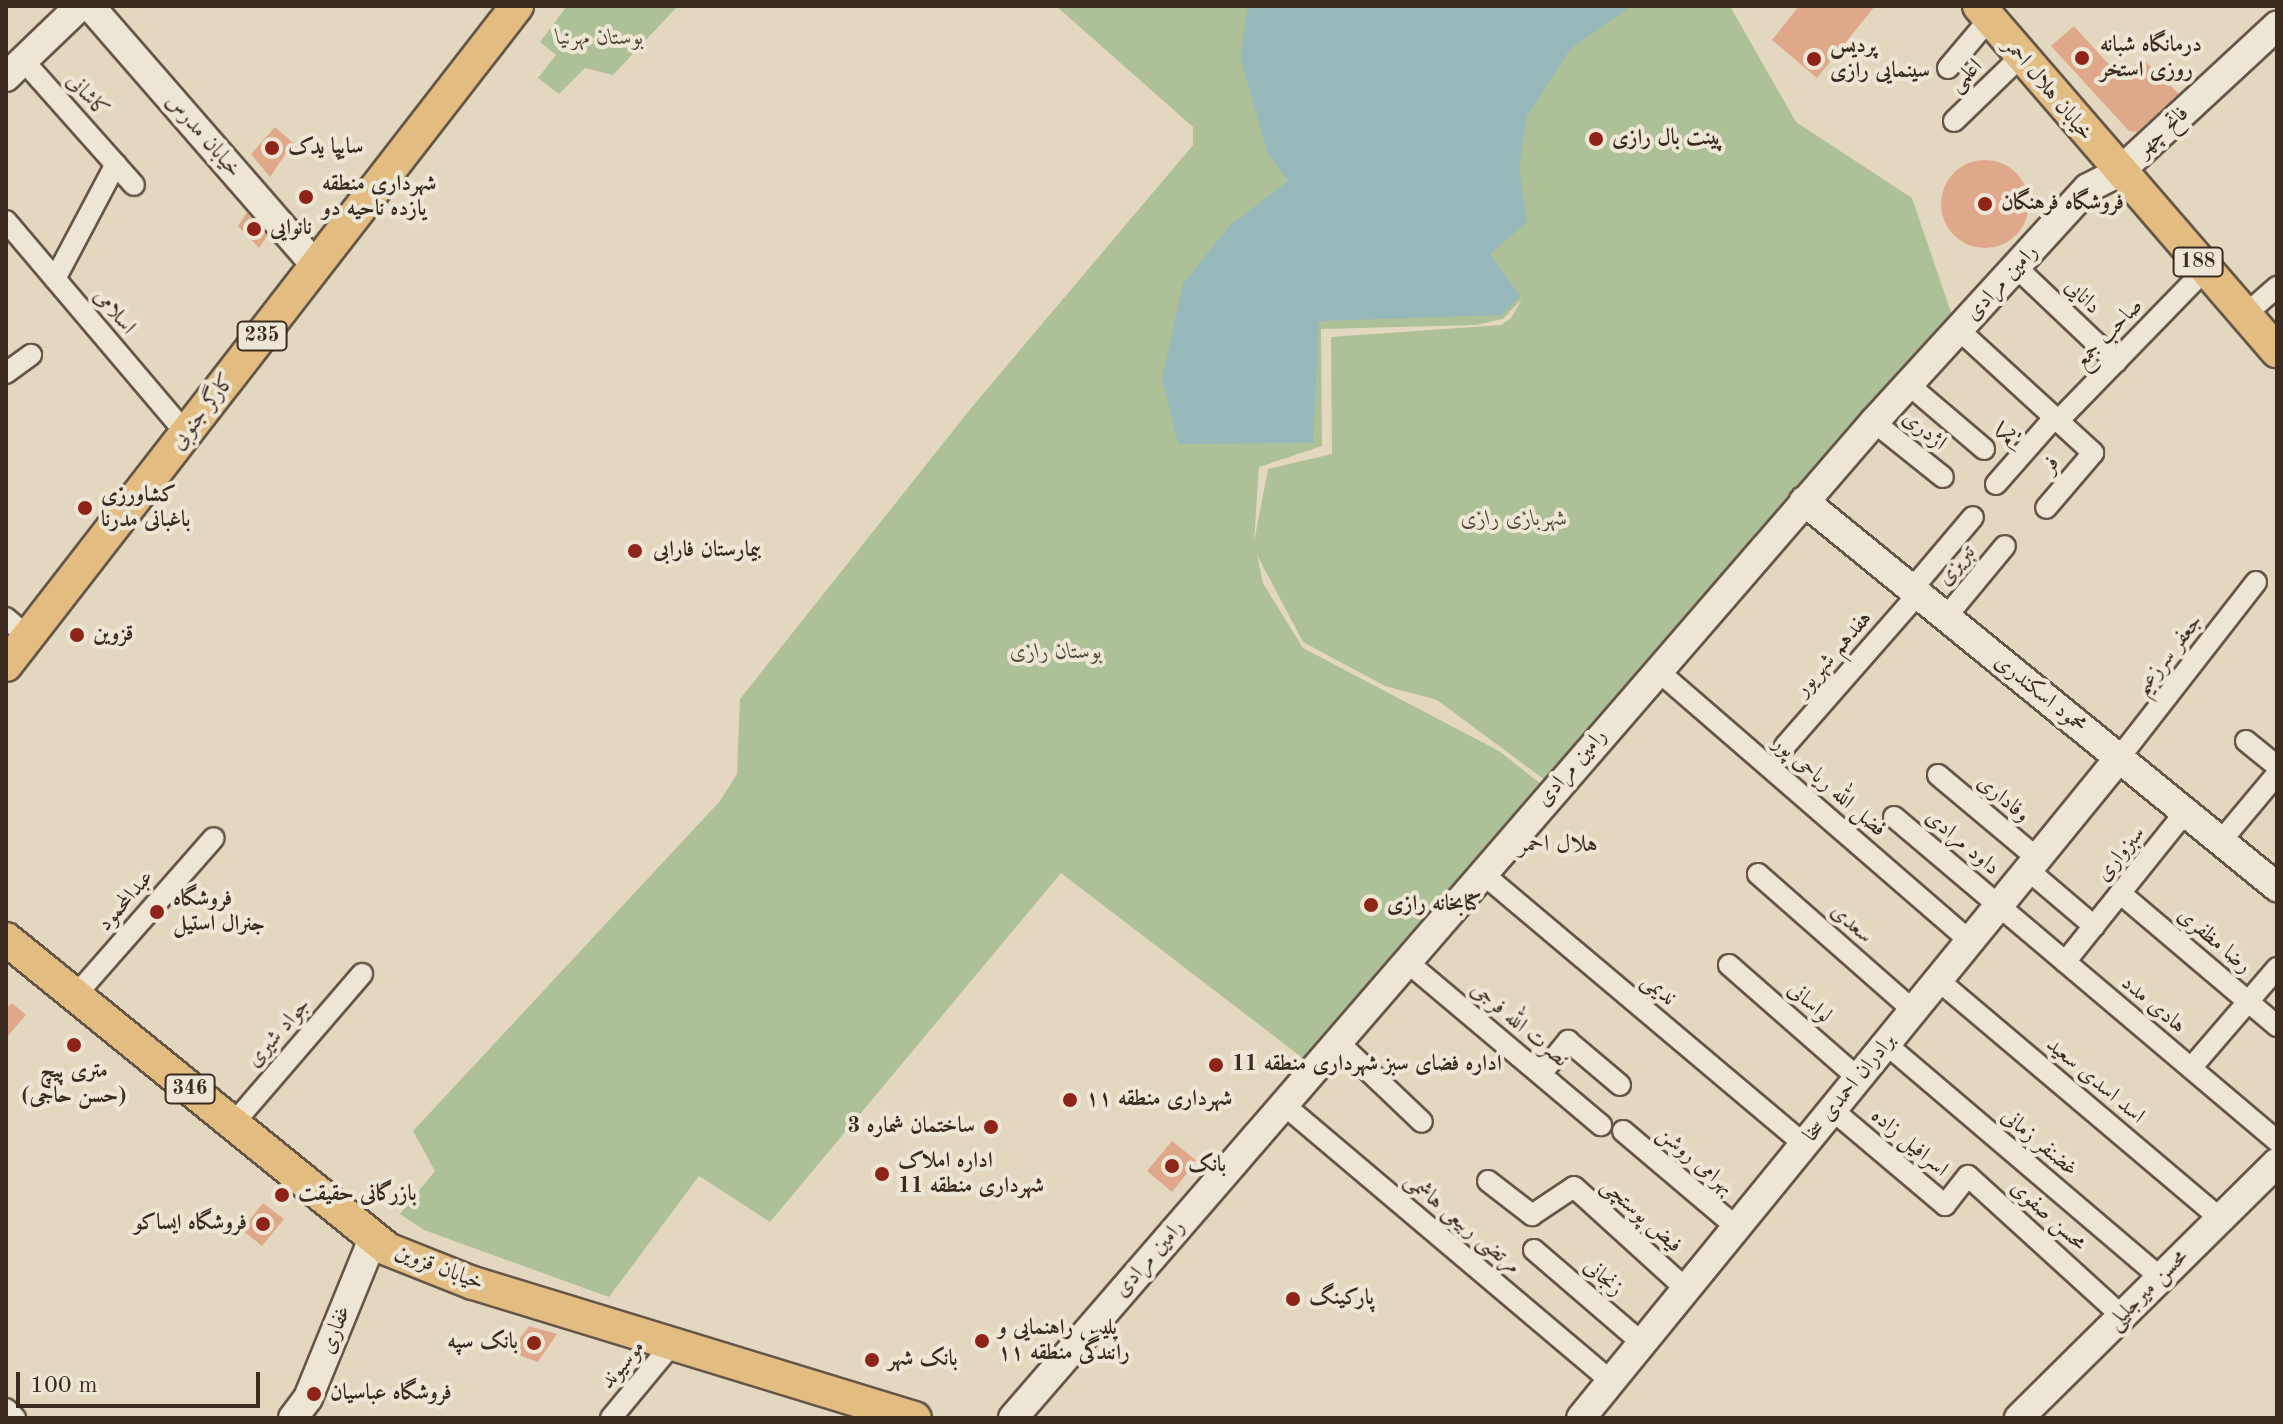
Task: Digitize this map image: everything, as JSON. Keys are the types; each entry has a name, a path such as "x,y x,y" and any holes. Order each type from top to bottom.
{"main road":[{"name":"کارگر جنوبی","path":"6,665 17,627 186,433 509,9"},
{"name":"خیابان هلال احمر","path":"1984,14 2118,173"},
{"name":"188","path":"2118,173 2277,351"},
{"name":"خیابان قزوین","path":"6,939 373,1239 442,1272 915,1418"}],"street":[{"path":"15,68 80,6"},
{"name":"خیابان مدرس","path":"90,6 316,266"},
{"path":"1948,68 1984,14"},
{"name":"فاتح چهر","path":"2118,173 2277,26"},
{"name":"اعلمی","path":"1954,121 2011,66"},
{"name":"کاشانی","path":"15,68 134,185"},
{"path":"55,279 116,164"},
{"name":"رامین مرادی","path":"1013,1418 1874,422 2088,188 2118,173"},
{"name":"اسلامی","path":"6,221 186,433"},
{"name":"دانایی","path":"2016,267 2116,362"},
{"name":"صاحب جمع","path":"2055,420 2195,280"},
{"path":"2245,315 2277,287"},
{"path":"1959,330 2055,420"},
{"path":"6,373 31,355"},
{"path":"1908,384 1984,449"},
{"name":"یکم","path":"1996,484 2055,420"},
{"name":"فر","path":"2046,508 2093,453 2055,420"},
{"name":"اژدری","path":"1874,422 1943,477"},
{"name":"محمود اسکندری","path":"1804,501 2277,887"},
{"name":"هفدهم شهریور","path":"1785,746 1915,592 1973,517"},
{"name":"تبریزی","path":"1946,617 2005,546"},
{"name":"جعفر سرزعیم","path":"2119,758 2256,582"},
{"name":"فضل الله ریاحی پور","path":"1657,670 1970,941"},
{"path":"2246,741 2277,766"},
{"name":"برادران احمدی سخا","path":"1581,1418 2119,758"},
{"path":"2221,841 2277,774"},
{"name":"وفاداری","path":"1938,775 2032,864"},
{"name":"سبزواری","path":"2065,962 2185,812"},
{"name":"داود مرادی","path":"1894,817 1999,905"},
{"name":"عبدالمحمود","path":"75,996 214,838"},
{"path":"2032,864 2094,926"},
{"name":"ندیمی","path":"1482,873 1804,1144"},
{"name":"سعدی","path":"1758,874 1913,1010"},
{"name":"رضا مظفری","path":"2120,893 2277,1026"},
{"name":"هادی مدد","path":"1999,905 2277,1141"},
{"name":"نصرت الله فرجی","path":"1406,961 1601,1125"},
{"name":"لواسانی","path":"1729,965 1858,1078"},
{"path":"2191,1068 2277,968"},
{"name":"جواد شیری","path":"233,1124 362,974"},
{"name":"اسد اسدی سعید","path":"1938,980 2221,1219"},
{"path":"1337,1041 1422,1122"},
{"path":"1541,1074 1568,1041 1620,1085"},
{"name":"غضنفر زمانی","path":"1886,1044 2161,1278"},
{"name":"مرتضی ربیعی هاشمی","path":"1283,1104 1611,1381"},
{"name":"اسرافیل زاده","path":"1842,1118 1945,1205"},
{"name":"بهرامی روشن","path":"1623,1131 1736,1227"},
{"name":"محسن میرجلیلی","path":"2019,1418 2274,1171"},
{"name":"محسن صفوی","path":"1945,1205 1968,1176 2122,1316"},
{"name":"فیض پوستچی","path":"1488,1181 1532,1215 1574,1187 1686,1289"},
{"name":"غفاری","path":"293,1418 308,1398 373,1239"},
{"name":"زنجانی","path":"1534,1250 1642,1343"},
{"name":"موسیوند","path":"611,1418 673,1343"},
{"path":"6,1409 15,1418"}],"green space":[{"name":"بوستان مهرنیا","path":"567,6 676,8 613,75 585,68 559,94 538,78 556,55 540,42"},
{"name":"بوستان رازی","path":"1056,6 1730,6 1796,122 1912,198 1954,321 1739,553 1545,780 1437,700 1385,686 1303,642 1257,555 1263,583 1303,648 1499,751 1541,784 1304,1059 1061,873 770,1222 699,1176 609,1297 424,1230 400,1214 435,1171 413,1131 720,801 737,774 740,699 972,407 1193,145 1193,127","holes":["1522,299 1511,318 1501,325 1331,337 1332,454 1268,469 1254,542 1259,467 1322,446 1321,329 1476,325 1503,319"]}],"water":[{"path":"1248,6 1631,6 1570,49 1527,116 1519,167 1527,222 1490,254 1520,296 1502,315 1319,321 1313,443 1178,444 1162,378 1183,284 1229,226 1288,181 1267,152 1240,57"}],"building":[{"name":"پردیس سینمایی رازی","path":"1799,6 1875,6 1817,78 1772,40"},
{"path":"2074,26 2121,78 2142,58 2179,94 2137,132 2129,131 2051,46"},
{"name":"سایپا یدک","path":"275,127 293,143 270,177 251,154"},
{"name":"فروشگاه فرهنگان","path":"1985,160 2002,163 2016,173 2026,187 2029,204 2026,221 2016,235 2002,245 1985,248 1968,245 1954,235 1944,221 1941,204 1944,187 1954,173 1968,163"},
{"name":"نانوایی","path":"247,212 267,236 259,248 238,226"},
{"path":"12,1003 26,1015 6,1038 6,1009"},
{"name":"بانک","path":"1172,1141 1197,1161 1172,1192 1147,1171"},
{"name":"فروشگاه ایساکو","path":"263,1203 284,1219 262,1246 242,1230"},
{"name":"بانک سپه","path":"529,1326 557,1334 538,1362 510,1352"}],"place":[{"name":"درمانگاه شبانه روزی استخر","path":"2082,58"},
{"name":"پردیس سینمایی رازی","path":"1814,59"},
{"name":"پینت بال رازی","path":"1596,139"},
{"name":"سایپا یدک","path":"272,148"},
{"name":"شهرداری منطقه یازده ناحیه دو","path":"306,197"},
{"name":"فروشگاه فرهنگان","path":"1985,204"},
{"name":"نانوایی","path":"254,229"},
{"name":"کشاورزی باغبانی مدرنا","path":"85,508"},
{"name":"بیمارستان فارابی","path":"635,551"},
{"name":"قزوین","path":"77,635"},
{"name":"کتابخانه رازی","path":"1371,905"},
{"name":"فروشگاه جنرال استیل","path":"157,912"},
{"name":"متری پیچ (حسن حاجی)","path":"74,1045"},
{"name":"اداره فضای سبز شهرداری منطقه 11","path":"1216,1065"},
{"name":"شهرداری منطقه ۱۱","path":"1070,1100"},
{"name":"ساختمان شماره 3","path":"991,1127"},
{"name":"بانک","path":"1172,1166"},
{"name":"اداره املاک شهرداری منطقه 11","path":"882,1174"},
{"name":"بازرگانی حقیقت","path":"282,1195"},
{"name":"فروشگاه ایساکو","path":"263,1224"},
{"name":"پارکینگ","path":"1293,1299"},
{"name":"پلیس راهنمایی و رانندگی منطقه ۱۱","path":"982,1341"},
{"name":"بانک سپه","path":"534,1343"},
{"name":"بانک شهر","path":"872,1360"},
{"name":"فروشگاه عباسیان","path":"314,1394"}],"district":[{"name":"هلال احمر","path":"1558,846"}],"park label":[{"name":"شهربازی رازی","path":"1514,520"}]}
